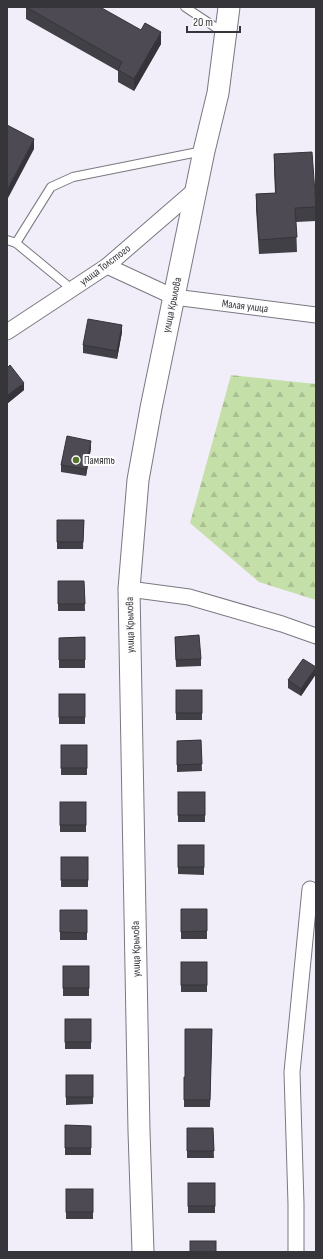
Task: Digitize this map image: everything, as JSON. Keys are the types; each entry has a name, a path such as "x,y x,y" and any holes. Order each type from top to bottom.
{"main road":[{"name":"улица Крылова","path":"143,1252 139,1131 129,589 138,480 151,408 196,189 218,93 229,7"}],"street":[{"name":"улица Толстого","path":"7,332 107,266 196,189"},
{"name":"Малая улица","path":"107,266 174,297 316,315"},
{"path":"129,589 189,597 282,624 316,636"},
{"path":"296,1252 292,1072 310,889"}],"lane":[{"path":"185,7 226,34"},
{"path":"16,243 51,187 73,177 204,151"},
{"path":"7,240 16,243 72,290"}],"green space":[{"path":"231,375 316,384 316,600 259,582 190,523"}],"building":[{"path":"26,7 100,7 141,30 145,23 161,32 134,79 118,70 122,62"},
{"path":"7,125 34,139 7,190"},
{"path":"312,152 316,207 295,208 297,237 259,240 256,194 276,193 274,154"},
{"path":"88,319 122,325 117,351 83,345"},
{"path":"10,365 24,383 8,395 7,368"},
{"name":"Память","path":"67,436 91,441 86,469 61,465"},
{"path":"57,520 84,520 83,542 57,542"},
{"path":"58,581 84,581 85,604 58,604"},
{"path":"199,635 201,659 176,660 175,637"},
{"path":"85,637 85,660 59,660 59,638"},
{"path":"303,659 316,667 301,689 288,680"},
{"path":"176,690 202,690 202,713 176,713"},
{"path":"59,694 85,694 85,717 59,717"},
{"path":"201,740 202,764 177,765 177,741"},
{"path":"61,745 87,745 87,768 61,768"},
{"path":"178,792 205,792 205,815 178,815"},
{"path":"60,802 86,802 86,825 60,825"},
{"path":"178,845 204,845 204,867 178,867"},
{"path":"61,857 88,857 88,880 61,880"},
{"path":"181,909 207,909 207,931 181,932"},
{"path":"60,910 87,910 87,933 60,932"},
{"path":"181,962 207,962 207,985 181,985"},
{"path":"63,966 89,966 89,988 63,988"},
{"path":"65,1019 91,1019 91,1042 65,1042"},
{"path":"185,1029 212,1029 210,1100 184,1100"},
{"path":"66,1075 93,1075 93,1097 66,1097"},
{"path":"65,1125 91,1126 91,1148 65,1148"},
{"path":"187,1128 213,1128 214,1151 187,1151"},
{"path":"188,1183 215,1183 215,1206 188,1206"},
{"path":"66,1189 93,1189 93,1212 66,1212"},
{"path":"190,1241 216,1241 216,1252 190,1252"}],"place":[{"name":"Память","path":"76,460"}]}
